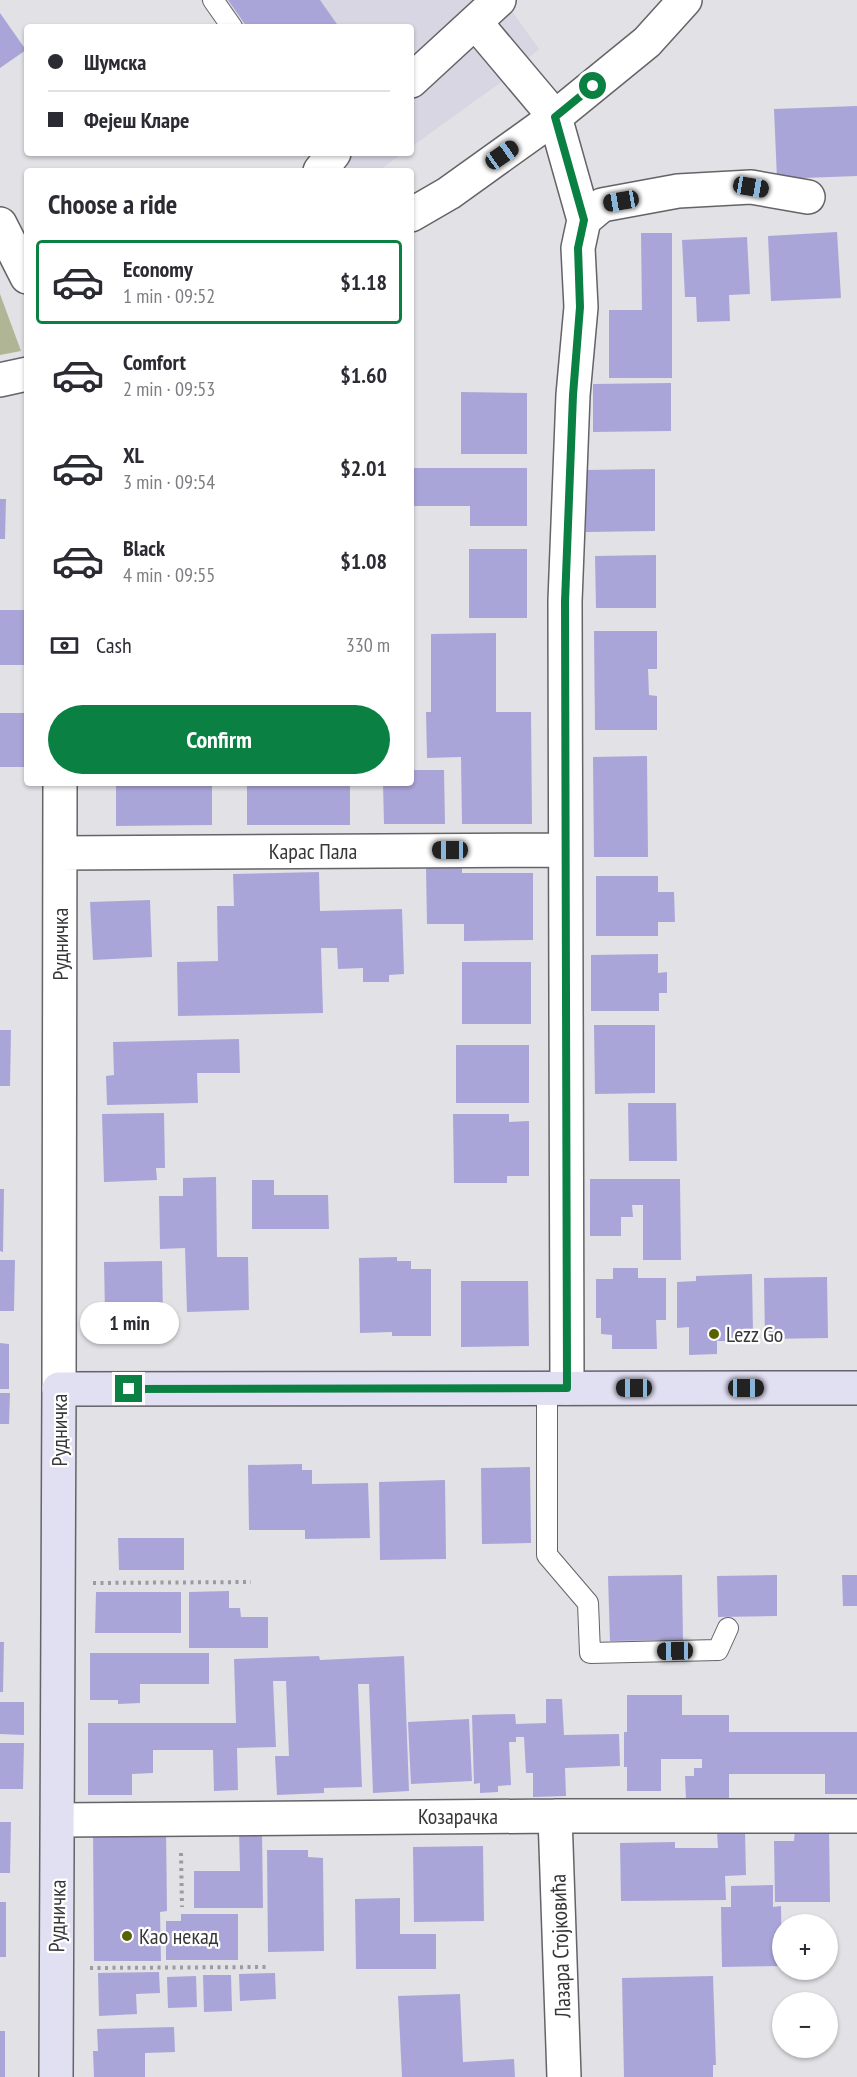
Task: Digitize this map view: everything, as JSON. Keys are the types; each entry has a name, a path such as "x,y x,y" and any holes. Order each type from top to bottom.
{"street":[{"path":"414,78 499,0"},
{"path":"414,213 449,193 555,117 647,42 685,0"},
{"path":"475,22 555,117 584,220 578,248 580,307 573,395 565,602 565,850 557,1388"},
{"path":"584,220 603,205 678,191 751,187 808,197"},
{"path":"0,224 24,271"},
{"path":"0,380 24,375"},
{"name":"Рудничка","path":"56,2077 60,786"},
{"name":"Карас Пала","path":"60,853 565,850"},
{"path":"59,1389 857,1388"},
{"name":"Лазара Стојковића","path":"555,1816 564,2077"},
{"name":"Козарачка","path":"58,1820 857,1816"}],"lane":[{"path":"213,0 230,24"},
{"path":"557,1388 547,1555 588,1603 590,1653 718,1650 728,1628"}],"path":[{"path":"59,1584 251,1582"},
{"path":"180,1819 182,1907"},
{"path":"57,1968 269,1967"}],"shaded area":[{"path":"200,0 504,0 539,49 500,83 414,145 414,24 218,24"},
{"path":"313,156 399,156 382,168 322,168"}],"green space":[{"path":"0,294 21,351 0,355"}],"building":[{"path":"228,0 320,0 337,24 245,24"},
{"path":"0,13 24,47 24,51 0,68"},
{"path":"857,106 857,176 777,179 774,109"},
{"path":"837,232 841,298 771,301 768,236"},
{"path":"641,233 672,233 672,378 609,378 609,310 642,310"},
{"path":"747,237 750,294 729,295 730,321 697,322 696,297 685,297 682,240"},
{"path":"671,383 671,431 593,432 593,384"},
{"path":"461,392 527,393 527,454 461,454"},
{"path":"414,468 527,468 527,526 470,526 470,506 414,506"},
{"path":"655,469 655,531 586,532 585,470"},
{"path":"0,499 6,499 5,539 0,539"},
{"path":"469,549 527,549 527,618 469,618"},
{"path":"656,555 656,608 596,608 595,556"},
{"path":"0,610 24,610 24,665 0,665"},
{"path":"594,631 657,631 657,669 648,669 649,695 657,696 657,730 595,730"},
{"path":"496,633 496,712 531,712 532,824 462,824 461,757 427,758 426,712 431,712 431,634"},
{"path":"0,713 24,713 24,767 0,767"},
{"path":"647,756 648,857 594,857 593,757"},
{"path":"414,770 444,770 445,824 384,824 383,786 414,786"},
{"path":"116,786 212,786 212,825 116,826"},
{"path":"247,786 350,786 350,825 247,825"},
{"path":"462,867 462,873 533,873 533,940 464,941 464,924 427,924 426,868"},
{"path":"319,872 320,911 402,909 404,974 389,975 389,982 363,982 363,968 338,969 337,948 321,948 323,1013 178,1016 177,962 218,961 217,906 234,906 233,874"},
{"path":"596,876 658,876 658,892 674,892 675,922 658,922 658,936 596,936"},
{"path":"150,900 152,957 93,960 90,902"},
{"path":"658,954 658,973 667,972 667,993 659,993 659,1011 591,1011 591,955"},
{"path":"462,962 531,962 531,1024 462,1024"},
{"path":"594,1025 655,1025 655,1093 595,1094"},
{"path":"0,1030 11,1030 10,1086 0,1086"},
{"path":"239,1039 240,1073 197,1073 198,1103 107,1105 106,1076 114,1075 113,1042"},
{"path":"456,1045 529,1045 529,1103 456,1103"},
{"path":"628,1103 676,1103 677,1161 629,1161"},
{"path":"164,1113 165,1168 156,1168 157,1180 104,1182 102,1114"},
{"path":"453,1114 509,1114 509,1122 529,1121 529,1176 507,1176 507,1183 454,1183"},
{"path":"216,1177 217,1257 248,1257 249,1310 187,1312 185,1248 160,1249 159,1196 183,1196 183,1178"},
{"path":"590,1179 680,1179 681,1260 643,1260 643,1205 632,1205 633,1217 621,1217 621,1236 590,1236"},
{"path":"252,1180 274,1180 274,1195 328,1195 329,1229 252,1229"},
{"path":"0,1189 4,1189 3,1252 0,1251"},
{"path":"397,1257 397,1261 411,1261 411,1269 431,1269 431,1336 392,1336 392,1332 360,1333 359,1258"},
{"path":"0,1260 15,1260 14,1311 0,1311"},
{"path":"162,1261 163,1313 105,1313 104,1262"},
{"path":"613,1268 638,1268 638,1278 666,1278 666,1320 656,1320 657,1349 612,1349 612,1335 601,1334 601,1318 596,1318 596,1279 613,1279"},
{"path":"752,1274 753,1334 736,1334 736,1341 717,1341 717,1354 689,1355 689,1327 677,1328 677,1282 696,1281 696,1276"},
{"path":"827,1277 828,1338 765,1339 764,1278"},
{"path":"461,1281 528,1281 529,1346 461,1347"},
{"path":"0,1343 9,1344 9,1389 0,1389"},
{"path":"0,1393 10,1393 9,1424 0,1424"},
{"path":"302,1464 302,1470 312,1470 312,1484 368,1483 370,1538 305,1539 305,1530 249,1530 248,1465"},
{"path":"530,1467 531,1543 482,1544 481,1468"},
{"path":"445,1480 446,1559 380,1560 379,1482"},
{"path":"118,1538 184,1538 184,1570 119,1570"},
{"path":"682,1575 683,1640 610,1641 608,1576"},
{"path":"777,1575 777,1616 718,1617 717,1576"},
{"path":"842,1575 857,1575 857,1606 843,1606"},
{"path":"229,1591 229,1608 240,1608 241,1617 268,1617 268,1648 189,1648 189,1592"},
{"path":"96,1592 181,1592 181,1633 95,1633"},
{"path":"0,1642 4,1642 3,1692 0,1692"},
{"path":"90,1653 209,1653 209,1684 140,1684 140,1703 118,1704 118,1700 90,1700"},
{"path":"319,1656 320,1660 404,1656 409,1791 373,1793 369,1684 358,1684 362,1787 324,1788 324,1793 277,1795 275,1756 289,1756 286,1681 273,1681 276,1747 237,1748 238,1790 214,1791 213,1750 153,1750 153,1773 132,1774 132,1795 88,1795 88,1723 236,1723 234,1659"},
{"path":"627,1695 682,1695 682,1715 729,1715 729,1732 857,1732 857,1794 825,1794 825,1774 729,1774 729,1799 686,1799 685,1776 694,1776 694,1768 702,1768 702,1759 661,1759 661,1791 627,1791 624,1732 627,1732"},
{"path":"546,1699 562,1699 564,1735 619,1734 620,1766 565,1768 566,1796 533,1797 533,1773 526,1773 524,1737 516,1737 516,1742 509,1742 511,1785 498,1786 498,1792 480,1793 480,1783 474,1784 472,1715 515,1714 516,1724 546,1723"},
{"path":"0,1702 24,1702 24,1735 0,1734"},
{"path":"469,1719 472,1781 411,1784 408,1722"},
{"path":"0,1743 24,1743 23,1789 0,1789"},
{"path":"0,1822 11,1822 10,1873 0,1873"},
{"path":"166,1828 167,1911 160,1912 161,1961 94,1961 93,1829"},
{"path":"239,1829 262,1830 263,1908 194,1908 194,1871 240,1871"},
{"path":"795,1830 829,1830 830,1902 775,1902 774,1841 794,1841"},
{"path":"717,1832 745,1832 746,1875 725,1876 726,1900 621,1901 620,1843 675,1842 675,1848 718,1848"},
{"path":"483,1846 484,1921 414,1922 413,1847"},
{"path":"267,1850 308,1850 308,1857 323,1858 324,1951 268,1952"},
{"path":"773,1885 773,1907 781,1906 781,1914 772,1914 772,1966 722,1967 721,1907 731,1907 731,1886"},
{"path":"400,1898 400,1934 436,1934 436,1969 356,1969 355,1899"},
{"path":"0,1902 6,1902 6,1957 0,1957"},
{"path":"181,1914 238,1914 238,1960 166,1960 166,1921 181,1921"},
{"path":"159,1972 160,1993 136,1994 137,2014 99,2016 98,1973"},
{"path":"275,1973 276,1999 240,2001 239,1974"},
{"path":"203,1975 231,1975 232,2011 204,2012"},
{"path":"196,1976 197,2007 168,2008 167,1977"},
{"path":"713,1976 716,2065 713,2065 713,2077 624,2077 622,1978"},
{"path":"460,1994 463,2062 514,2059 515,2077 402,2077 398,1996"},
{"path":"174,2027 175,2052 145,2053 145,2077 94,2077 93,2051 98,2051 97,2029"},
{"path":"0,2031 5,2031 5,2077 0,2077"}],"place":[{"name":"Lezz Go","path":"714,1334"},
{"name":"Као некад","path":"127,1936"}],"route":[{"path":"129,1389 567,1388 565,602 573,395 579,342 578,248 584,220 555,117 593,86"}]}
